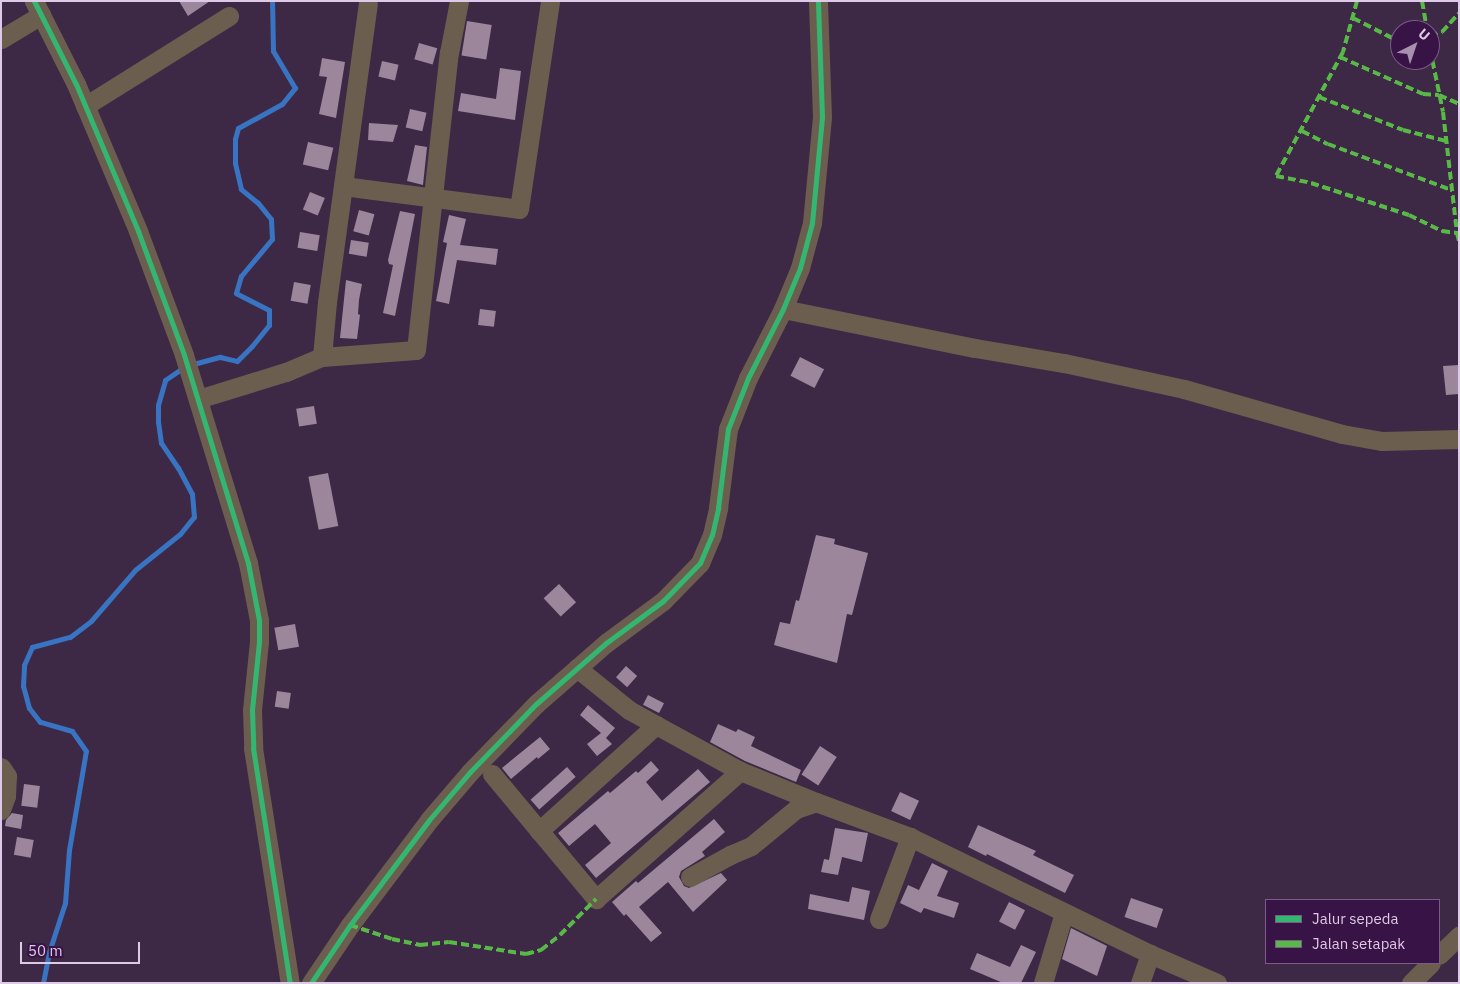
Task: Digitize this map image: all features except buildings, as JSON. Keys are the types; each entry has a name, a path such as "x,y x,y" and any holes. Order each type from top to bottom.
{"street":[{"path":"198,399 286,372 322,358 416,350 449,53 459,1"},
{"path":"343,186 519,209 550,1"},
{"path":"311,983 356,917 429,820 464,779 536,704 577,668 663,601 700,563 712,535 718,508 728,429 748,378 783,309 800,268 812,223 818,179 822,117 818,1"},
{"path":"322,358 327,302 368,4"},
{"path":"1,39 39,6 85,106 138,231 198,399 248,563 259,620 259,642 252,710 253,748 290,983"},
{"path":"85,106 229,16"},
{"path":"783,309 966,346 1064,363 1184,389 1342,434 1382,441 1459,439"},
{"path":"577,668 629,710 740,771 910,837 1150,954 1217,983"},
{"path":"539,831 656,725"},
{"path":"1,767 7,776 6,796 1,810"},
{"path":"492,774 596,899 740,771"},
{"path":"690,877 751,846 796,809 816,802"},
{"path":"879,919 910,837"},
{"path":"1043,983 1064,912"},
{"path":"1440,954 1459,936"},
{"path":"1140,983 1150,954"},
{"path":"1411,983 1430,964"}],"waterway":[{"path":"43,983 49,952 65,903 69,850 86,751 72,731 40,722 29,708 23,686 24,665 32,647 70,637 91,621 135,570 180,534 194,517 192,494 178,468 161,443 158,405 165,380 180,370 197,363 220,357 237,361 269,325 269,310 236,293 241,276 272,239 271,219 258,203 241,189 235,163 235,139 238,128 282,104 295,88 273,51 272,1"}],"marked path":[{"path":"1357,1 1343,52 1276,176 1311,183 1409,215 1442,231 1457,233 1459,241"},
{"path":"1422,1 1425,20"},
{"path":"1440,33 1459,13"},
{"path":"1353,18 1390,37"},
{"path":"1340,57 1423,94 1439,95 1459,104"},
{"path":"1434,70 1443,112 1457,233"},
{"path":"1319,97 1403,130 1446,141"},
{"path":"1302,131 1328,144 1452,190"},
{"path":"350,925 392,939 420,945 449,942 526,954 541,950 560,935 596,899"}],"cycle path":[{"path":"34,1 76,84 138,231 184,355 248,563 259,620 259,642 252,710 253,748 290,983"},
{"path":"311,983 350,925 429,820 470,772 536,704 606,643 663,601 700,563 712,535 718,508 728,429 748,378 783,309 800,268 812,223 822,117 818,1"}]}
